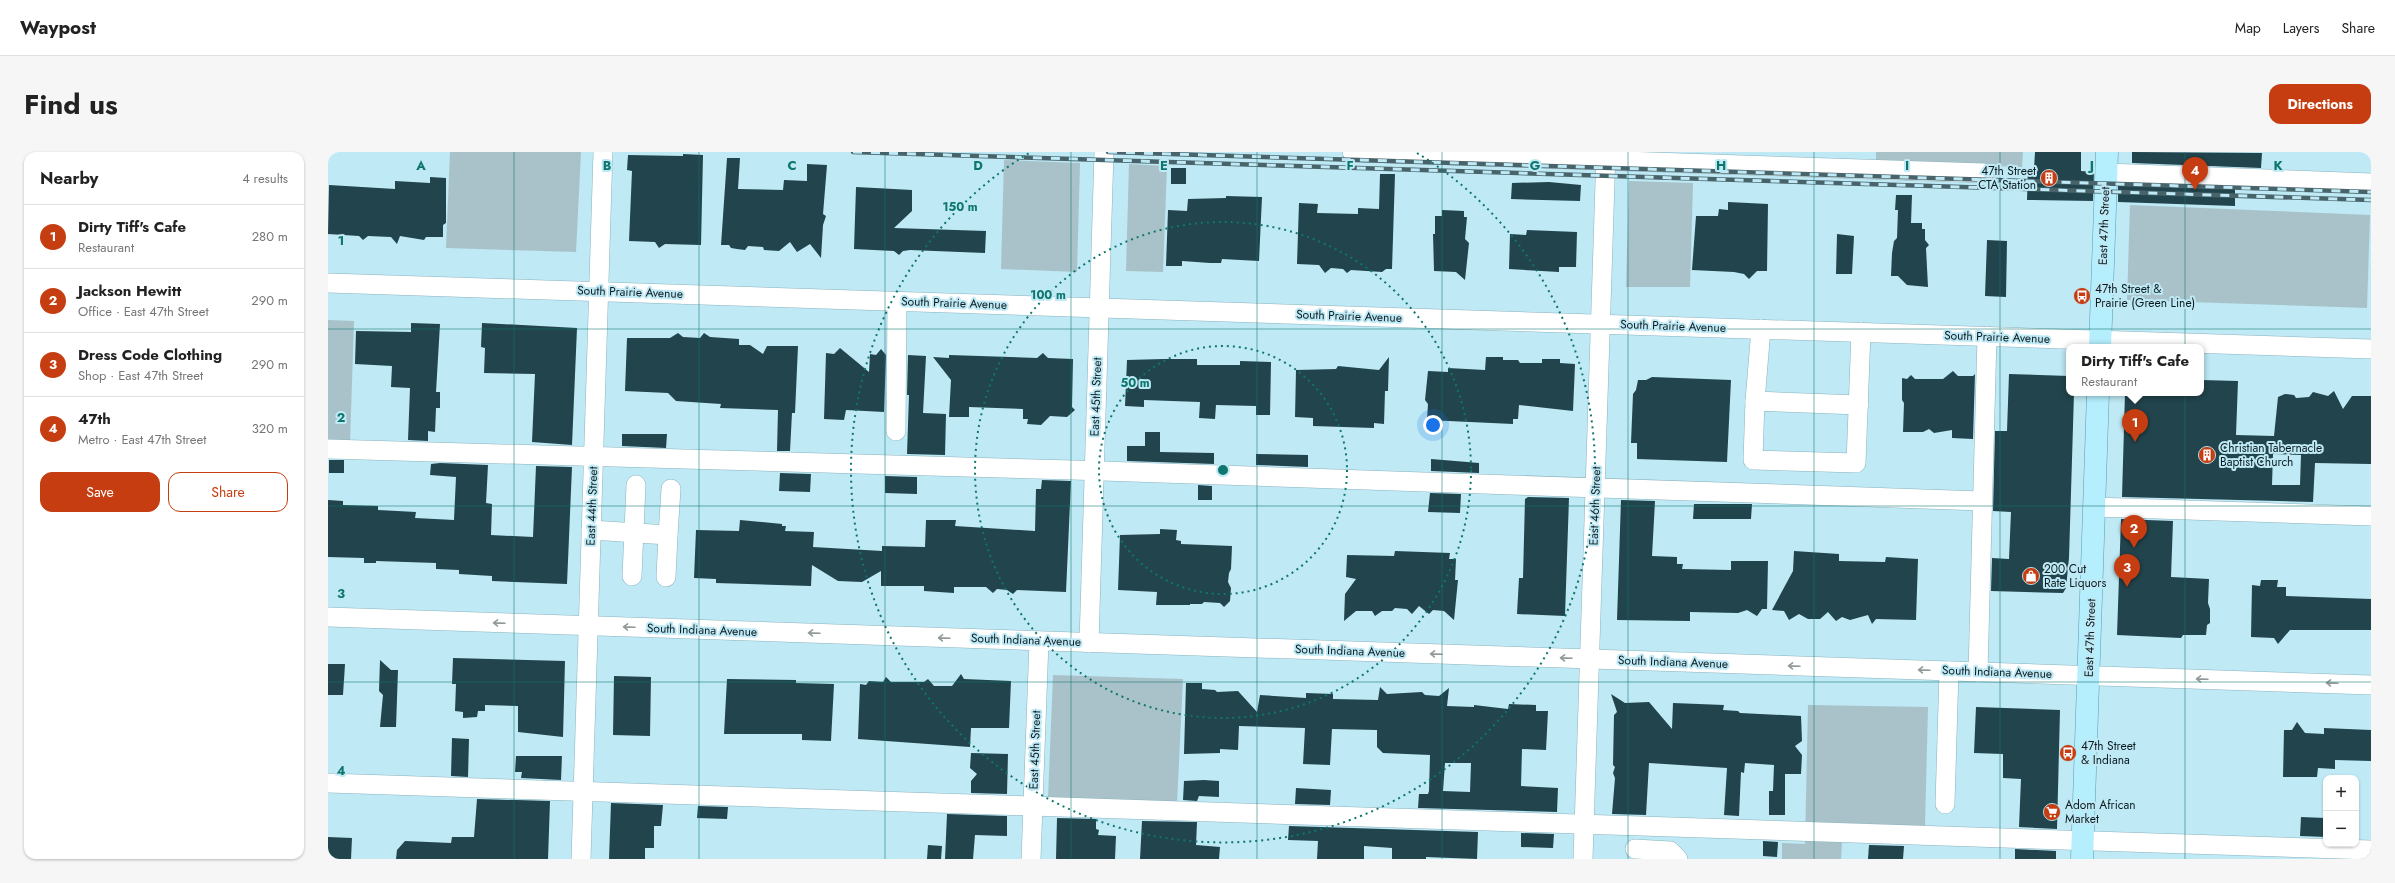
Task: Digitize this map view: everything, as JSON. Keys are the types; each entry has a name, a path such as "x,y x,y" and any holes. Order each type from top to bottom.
{"main road":[{"name":"East 47th Street","path":"2100,344 2106,163"},
{"name":"East 47th Street","path":"2083,850 2098,396"}],"street":[{"name":"East 44th Street","path":"581,859 603,152"},
{"name":"East 45th Street","path":"1089,642 1104,152"},
{"path":"1352,152 1606,156 1984,172"},
{"name":"East 46th Street","path":"1583,859 1606,156"},
{"path":"2106,163 2371,183"},
{"name":"South Prairie Avenue","path":"328,283 1987,336 2100,344"},
{"path":"896,431 897,301"},
{"path":"1761,329 1755,401 1753,460 1856,463 1861,332"},
{"path":"1978,672 1987,336"},
{"name":"South Prairie Avenue","path":"2204,346 2371,349"},
{"path":"1755,401 1858,405"},
{"path":"328,449 1094,471 1982,501"},
{"path":"632,576 636,485"},
{"path":"666,577 671,489"},
{"path":"2094,507 2371,516"},
{"path":"591,530 668,535"},
{"name":"South Indiana Avenue","path":"328,617 2371,685"},
{"name":"East 45th Street","path":"1031,859 1039,641"},
{"path":"1945,804 1949,671"},
{"path":"328,783 1033,808 1584,824 2083,850 2371,850"},
{"path":"1635,826 1634,854 1670,851 1678,859"}],"shaded area":[{"path":"450,152 581,152 576,252 446,248"},
{"path":"1876,152 2023,152 2022,167 1876,162"},
{"path":"1004,160 1080,163 1077,272 1001,269"},
{"path":"1129,164 1167,166 1163,272 1126,271"},
{"path":"1629,181 1693,183 1690,287 1626,287"},
{"path":"2130,205 2370,215 2367,308 2127,300"},
{"path":"328,320 354,321 350,443 328,442"},
{"path":"1053,675 1183,679 1177,803 1048,799"},
{"path":"1808,705 1928,707 1925,826 1843,823 1841,859 1782,859 1782,843 1805,844"}],"building":[{"path":"2035,152 2081,152 2081,171 2094,172 2093,201 2027,200 2028,168 2034,169"},
{"path":"2132,152 2262,153 2261,168 2132,163"},
{"path":"683,154 703,155 701,245 665,244 659,248 655,242 629,241 632,171 627,170 628,155 683,156"},
{"path":"727,158 740,158 738,189 783,190 784,180 807,181 807,164 827,165 823,214 826,216 823,225 821,258 810,244 797,252 790,242 779,251 764,250 763,247 748,246 745,250 731,248 729,245 721,245"},
{"path":"1171,168 1186,168 1186,184 1171,184"},
{"path":"1380,174 1395,174 1392,269 1386,269 1382,272 1351,270 1347,273 1343,269 1331,268 1325,273 1319,265 1297,264 1299,203 1318,204 1317,213 1358,214 1358,208 1379,209"},
{"path":"430,177 446,178 446,223 443,225 443,237 426,237 424,240 400,236 397,244 391,237 368,236 363,240 359,236 328,234 329,185 395,189 395,181 430,183"},
{"path":"1549,182 1581,185 1580,201 1511,199 1512,183"},
{"path":"2118,184 2235,189 2235,206 2118,202"},
{"path":"856,187 912,190 912,211 894,228 986,231 985,253 910,250 903,251 899,255 894,251 854,249"},
{"path":"1896,195 1912,195 1911,223 1922,223 1922,229 1925,229 1925,240 1929,245 1926,248 1928,287 1907,285 1898,276 1891,276 1892,253 1894,241 1897,238 1898,210 1895,210"},
{"path":"1226,196 1262,197 1259,261 1222,259 1221,263 1210,263 1182,261 1182,266 1166,266 1168,210 1187,211 1188,199 1226,198"},
{"path":"1728,202 1768,204 1767,271 1757,271 1749,279 1744,274 1734,272 1692,270 1696,216 1718,216 1719,209 1728,210"},
{"path":"1442,210 1464,211 1464,217 1467,217 1465,239 1469,243 1465,280 1456,272 1434,271 1433,234 1435,234 1435,216 1442,216"},
{"path":"1527,230 1577,232 1576,267 1559,267 1559,272 1509,269 1510,234 1526,235"},
{"path":"1837,234 1854,236 1852,274 1836,274"},
{"path":"1987,240 2007,241 2006,297 1985,296"},
{"path":"411,323 440,324 436,392 440,392 440,408 436,408 435,432 428,431 428,441 408,440 410,388 391,387 392,366 355,364 356,331 411,332"},
{"path":"482,323 577,328 572,445 532,442 535,374 484,373 485,348 481,347"},
{"path":"678,333 683,337 700,338 704,333 710,337 739,339 739,345 750,345 763,354 767,346 798,346 795,413 792,413 790,451 777,451 778,410 720,408 721,404 676,401 668,393 625,391 627,338 670,338"},
{"path":"840,348 869,372 870,354 876,355 881,349 886,355 884,412 846,410 844,420 824,419 826,353 834,354"},
{"path":"1043,353 1048,358 1073,359 1072,407 1075,410 1067,417 1050,416 1041,425 1027,424 1028,419 1023,419 1023,409 969,407 969,417 949,417 951,380 933,357 949,358 949,355 1037,358"},
{"path":"908,355 926,356 923,413 946,414 945,455 907,454 909,395 907,395"},
{"path":"1389,357 1388,391 1385,391 1384,424 1374,423 1374,428 1313,426 1313,418 1295,417 1296,370 1336,369 1338,366 1379,370"},
{"path":"1486,357 1503,357 1503,360 1518,360 1520,363 1542,363 1542,359 1560,359 1560,363 1575,364 1573,411 1519,405 1518,419 1513,419 1513,424 1427,420 1428,404 1425,400 1428,371 1448,372 1448,368 1485,370"},
{"path":"1197,359 1197,365 1240,365 1240,361 1271,362 1270,415 1256,415 1256,406 1216,405 1215,419 1199,418 1200,402 1144,400 1144,407 1125,406 1127,360"},
{"path":"1953,371 1958,376 1973,376 1975,374 1973,439 1952,438 1952,430 1934,433 1929,429 1923,432 1903,432 1904,403 1902,400 1902,378 1907,379 1911,375 1915,379 1943,379"},
{"path":"2009,374 2066,376 2066,396 2074,396 2069,558 2066,588 2063,593 1991,591 1992,558 2009,559 2011,512 1993,511 1995,431 2007,431"},
{"path":"1652,377 1731,380 1727,462 1637,459 1637,443 1631,443 1633,394 1636,390 1638,380 1646,380"},
{"path":"2204,380 2238,381 2236,435 2274,436 2278,397 2285,394 2294,395 2296,398 2309,397 2313,392 2328,396 2334,391 2343,409 2352,396 2371,396 2371,464 2315,463 2313,502 2122,497 2125,396 2204,396","holes":["2273,454 2301,455 2300,485 2272,485"]},
{"path":"1145,432 1160,432 1160,452 1214,453 1214,464 1127,461 1127,446 1145,446"},
{"path":"622,434 667,434 666,448 622,446"},
{"path":"1256,454 1308,455 1308,467 1256,465"},
{"path":"1431,459 1479,463 1479,473 1431,471"},
{"path":"329,460 344,460 344,473 329,473"},
{"path":"431,464 488,465 486,503 492,504 491,535 533,537 536,466 572,467 567,584 492,581 492,576 459,574 459,570 436,569 436,563 376,561 376,563 364,563 364,558 328,557 328,500 343,501 343,505 378,506 378,510 416,512 415,518 454,520 456,477 430,475"},
{"path":"780,473 811,474 810,492 779,491"},
{"path":"885,476 917,477 917,494 885,493"},
{"path":"1042,480 1071,481 1066,592 1017,590 1013,594 1007,590 997,589 993,593 986,587 954,587 954,593 924,591 924,586 881,586 881,571 862,582 838,581 812,565 811,586 716,583 716,579 694,578 696,530 739,531 740,520 782,524 782,526 786,526 785,531 814,532 813,547 882,551 882,546 925,547 926,520 956,520 955,526 1035,531 1036,489 1041,489"},
{"path":"1198,485 1212,486 1212,500 1198,500"},
{"path":"1430,493 1461,494 1460,513 1428,512"},
{"path":"1528,497 1569,498 1565,616 1517,614 1519,578 1523,578 1525,499"},
{"path":"1621,500 1655,501 1652,556 1677,557 1677,564 1683,564 1682,569 1731,570 1731,561 1768,561 1767,609 1762,609 1757,616 1747,610 1738,613 1690,612 1690,621 1617,620"},
{"path":"1694,504 1752,504 1751,519 1693,519"},
{"path":"2121,519 2173,521 2171,577 2209,579 2208,603 2210,609 2210,623 2207,625 2206,635 2183,635 2181,638 2117,635"},
{"path":"1160,529 1177,530 1176,540 1181,541 1181,544 1232,546 1231,569 1228,582 1231,588 1230,601 1224,607 1220,603 1204,602 1202,604 1190,605 1156,605 1157,592 1118,590 1120,535 1160,534"},
{"path":"1395,551 1450,553 1449,559 1456,559 1455,580 1458,580 1454,620 1444,611 1433,610 1429,614 1419,606 1412,614 1407,609 1395,608 1392,611 1382,611 1375,616 1372,611 1356,611 1344,621 1345,594 1356,579 1346,577 1347,555 1394,556"},
{"path":"1794,551 1839,554 1839,561 1885,562 1886,557 1918,559 1916,620 1876,619 1872,624 1868,615 1850,620 1842,617 1836,621 1828,612 1820,619 1808,619 1799,614 1789,620 1784,611 1772,610 1793,571"},
{"path":"2261,580 2278,580 2277,587 2286,587 2286,596 2371,599 2371,630 2290,630 2278,644 2274,638 2251,637 2252,585 2260,586"},
{"path":"453,658 565,661 563,737 518,732 518,706 485,705 485,711 478,711 477,717 463,718 463,712 455,711 456,684 452,684"},
{"path":"380,660 391,670 398,670 396,727 380,727 383,695 379,691"},
{"path":"328,664 345,664 343,695 328,695"},
{"path":"961,674 964,679 1011,681 1009,728 971,728 970,747 858,739 860,684 866,685 869,681 883,682 886,677 891,682 924,682 928,679 934,686 952,686"},
{"path":"614,676 651,677 650,736 613,735"},
{"path":"727,679 796,680 796,683 834,684 831,741 802,740 802,734 724,734"},
{"path":"1186,683 1202,683 1202,689 1215,690 1217,692 1238,691 1257,712 1260,695 1306,698 1306,693 1333,694 1333,699 1378,700 1380,687 1387,694 1422,692 1425,695 1439,696 1449,688 1447,706 1474,707 1474,705 1508,709 1509,704 1536,705 1536,711 1548,711 1546,750 1522,749 1521,786 1558,788 1557,812 1418,808 1419,794 1428,794 1429,791 1430,755 1383,753 1377,747 1377,730 1332,729 1330,765 1303,764 1305,728 1239,726 1238,750 1220,749 1220,753 1184,754","holes":["1445,763 1471,763 1470,792 1443,791"]},
{"path":"1611,694 1625,703 1649,702 1672,729 1673,703 1724,705 1723,710 1738,711 1740,713 1801,716 1802,741 1795,746 1802,755 1801,774 1785,774 1785,815 1769,815 1769,791 1773,791 1774,765 1745,763 1744,773 1741,772 1739,816 1724,815 1727,768 1649,763 1646,815 1612,814 1615,778 1613,773 1615,767 1613,765 1614,715 1617,712"},
{"path":"1976,707 2060,710 2057,829 2019,827 2021,779 2003,778 2003,754 1974,753"},
{"path":"2297,722 2305,733 2324,734 2324,728 2371,730 2371,761 2335,760 2335,769 2318,768 2317,777 2283,777 2284,730 2292,730"},
{"path":"452,738 469,739 468,777 451,776"},
{"path":"971,753 1008,754 1007,794 971,793 971,781 977,774 970,768"},
{"path":"516,756 562,756 561,780 521,778 522,772 515,772"},
{"path":"1184,781 1219,781 1219,797 1199,796 1197,801 1183,800"},
{"path":"1296,788 1331,790 1330,805 1295,804"},
{"path":"477,799 550,801 548,859 396,859 397,850 405,841 451,843 452,837 474,837"},
{"path":"611,803 663,805 661,826 654,826 654,848 645,848 645,859 609,859"},
{"path":"698,806 728,807 727,819 697,818"},
{"path":"947,814 1007,816 1007,836 975,835 973,859 945,859"},
{"path":"2301,817 2323,818 2323,837 2300,836"},
{"path":"1057,818 1096,819 1096,829 1099,830 1098,835 1116,836 1115,859 1056,859"},
{"path":"1142,821 1197,822 1196,845 1220,847 1219,859 1140,859"},
{"path":"1289,826 1478,832 1477,859 1426,857 1426,859 1392,859 1392,848 1364,846 1364,859 1317,859 1318,841 1288,840"},
{"path":"1521,833 1554,834 1553,848 1521,847"},
{"path":"328,837 352,838 351,859 328,859"},
{"path":"1763,841 1778,842 1777,857 1763,856"},
{"path":"928,845 942,846 941,859 927,859"},
{"path":"1869,845 1904,846 1903,859 1868,859"},
{"path":"2015,849 2056,851 2056,859 2015,859"}],"railway":[{"path":"853,152 2371,200"},
{"path":"1108,152 2371,192"}],"place":[{"name":"47th Street CTA Station","path":"2049,178"},
{"name":"47th","path":"2195,190"},
{"name":"47th Street & Prairie (Green Line)","path":"2082,296"},
{"name":"Dirty Tiff's Cafe","path":"2135,442"},
{"name":"Christian Tabernacle Baptist Church","path":"2207,455"},
{"name":"Jackson Hewitt","path":"2134,548"},
{"name":"200 Cut Rate Liquors","path":"2031,576"},
{"name":"Dress Code Clothing","path":"2127,587"},
{"name":"47th Street & Indiana","path":"2068,753"},
{"name":"Adom African Market","path":"2052,812"}]}
